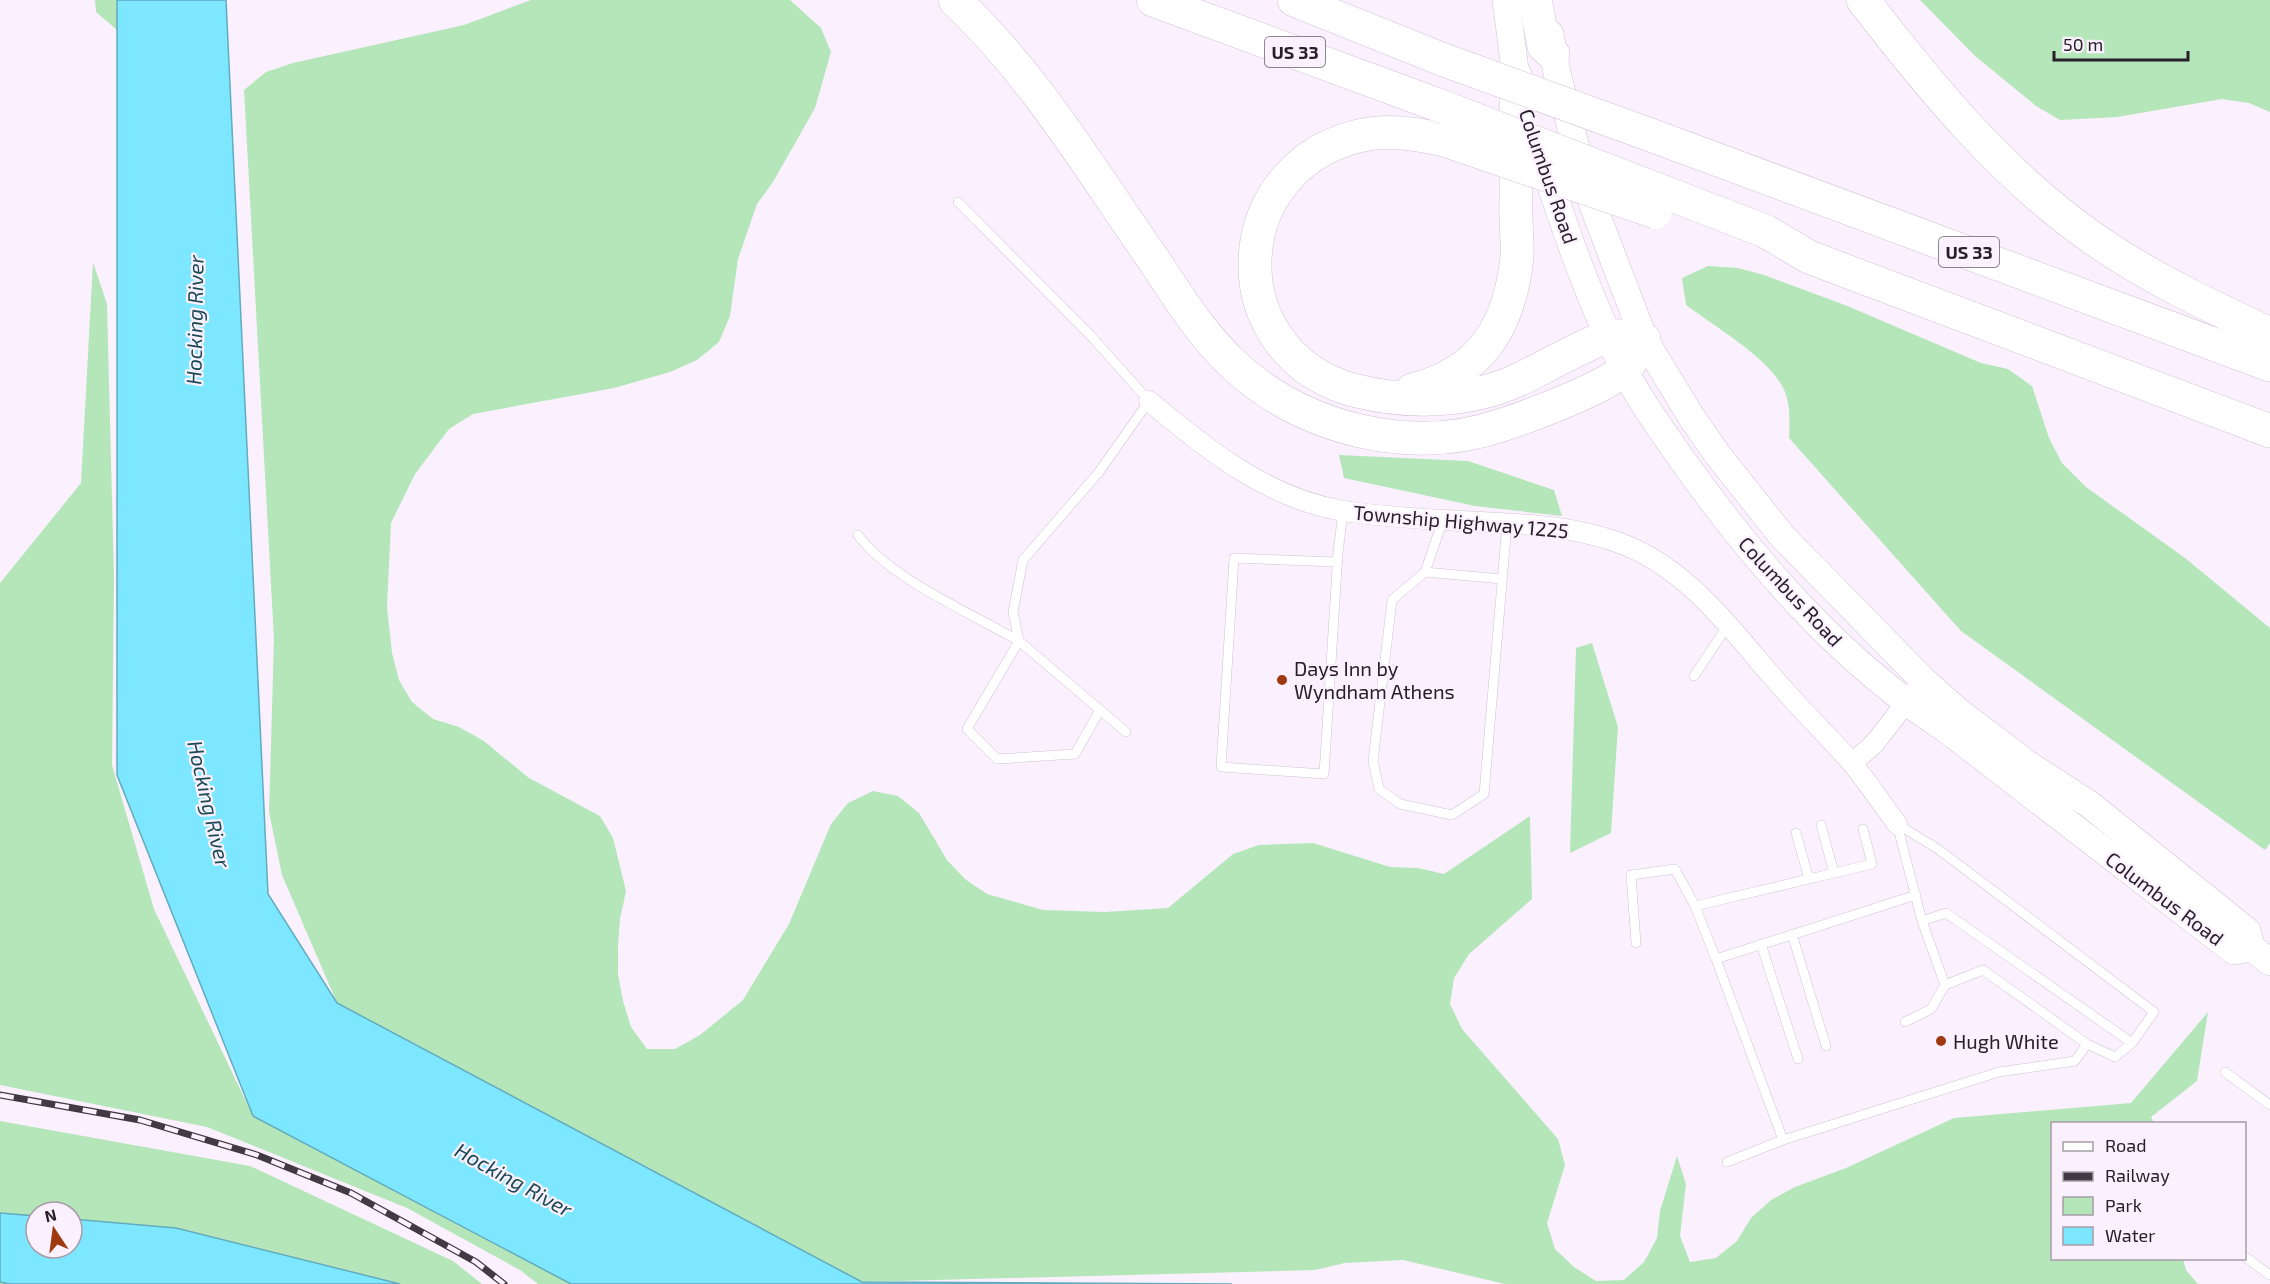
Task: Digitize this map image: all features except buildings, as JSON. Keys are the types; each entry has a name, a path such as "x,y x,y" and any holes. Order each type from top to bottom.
{"highway":[{"path":"955,0 991,34 1039,91 1192,316 1234,365 1279,399 1298,409 1355,430 1409,438 1455,436 1518,420 1596,386 1624,370 1644,339 1610,335 1517,381 1484,392 1438,399 1377,395 1353,390 1320,375 1289,351 1277,336 1264,310 1255,277 1257,232 1271,197 1283,182 1298,167 1333,145 1368,134 1391,132 1444,140 1753,246 1809,257"},
{"name":"US 33","path":"1153,0 1438,105 1765,231 1809,257 2270,432"},
{"name":"US 33","path":"1294,0 1443,60 2270,365"},
{"path":"1535,0 1544,46 1553,54"},
{"path":"1863,0 1906,57 1965,126 2031,189 2093,239 2149,273 2270,334"},
{"path":"1377,395 1431,386 1452,375 1482,353 1499,330 1512,289 1517,255 1516,77"}],"main road":[{"name":"Columbus Road","path":"1506,0 1516,77 1564,222 1590,292 1624,370 1688,468 1756,556 1818,625 1905,703 1946,729 2234,951 2261,955"},
{"name":"Columbus Road","path":"1545,0 1553,54 1586,187 1644,339 1692,418 1782,536 1832,589 1899,653 1923,681 1959,712 2026,763 2089,804 2247,931 2261,955"}],"street":[{"name":"Township Highway 1225","path":"1149,402 1197,442 1232,466 1273,488 1343,511 1564,527 1616,541 1665,565 1699,594 1852,763 1896,824"},
{"path":"1852,763 1874,744 1923,681"}],"lane":[{"path":"958,202 1092,337 1149,402 1099,472 1023,560 1013,612 1018,640 967,729 997,759 1076,754 1100,710"},
{"path":"1337,562 1234,558 1221,767 1324,774 1337,562 1343,511"},
{"path":"1443,520 1425,572 1392,600 1373,761 1379,789 1400,804 1452,815 1484,794 1507,524"},
{"path":"858,536 870,553 898,573 1018,640 1126,732"},
{"path":"1425,572 1502,579"},
{"path":"1694,676 1728,625"},
{"path":"1896,824 1922,921 1945,985"},
{"path":"1896,824 1938,849 2154,1012 2132,1043 2115,1056 2087,1044 1983,970 1945,985 1931,1009 1905,1022"},
{"path":"1821,825 1834,873"},
{"path":"1695,906 1872,864 1863,829"},
{"path":"1796,833 1809,879"},
{"path":"1636,944 1631,875 1676,869 1695,906 1716,959 1783,1140"},
{"path":"1716,959 1916,895"},
{"path":"1922,921 1946,913 2132,1043"},
{"path":"1792,934 1826,1046"},
{"path":"1761,944 1798,1059"},
{"path":"1727,1162 1783,1140 1999,1072 2075,1061 2087,1044"},
{"path":"2225,1072 2270,1105"},
{"path":"2246,1257 2270,1275"}],"green space":[{"path":"95,0 117,0 117,30 96,12"},
{"path":"531,0 790,0 821,28 831,52 815,108 773,182 757,204 738,259 730,316 719,342 697,360 670,372 614,388 473,414 449,429 415,474 391,523 387,607 392,653 399,680 412,702 433,719 459,727 484,741 529,778 600,816 613,838 626,891 620,919 618,974 631,1027 647,1049 675,1049 700,1035 743,1000 789,924 831,824 848,803 873,791 898,796 919,813 947,860 965,879 987,894 1043,910 1105,912 1168,908 1233,854 1259,845 1313,843 1390,867 1418,868 1444,874 1530,816 1532,899 1469,954 1454,978 1450,1004 1462,1029 1558,1139 1565,1165 1547,1223 1555,1249 1574,1267 1596,1281 1624,1280 1644,1262 1657,1238 1660,1211 1677,1156 1686,1184 1680,1236 1690,1262 1716,1258 1737,1241 1751,1218 1771,1200 1795,1187 1846,1168 1954,1118 2131,1103 2208,1012 2197,1081 2151,1117 2154,1122 2051,1122 2051,1260 2183,1260 2186,1270 2198,1284 1505,1284 1403,1260 1345,1263 1315,1270 862,1282 337,1003 282,875 269,812 274,640 244,90 266,72 293,63 464,25"},
{"path":"1920,0 2270,0 2270,112 2249,103 2222,99 2117,117 2060,120 2036,106 1975,56"},
{"path":"93,262 107,304 114,577 112,765 154,909 253,1116 571,1284 538,1284 520,1270 407,1208 207,1127 0,1085 0,583 81,483"},
{"path":"1708,266 1738,268 1764,275 1845,305 1981,363 2008,369 2032,386 2049,438 2062,463 2086,487 2185,558 2270,628 2270,843 2265,850 1961,631 1789,438 1788,401 1783,387 1770,370 1736,340 1686,305 1682,278"},
{"path":"1339,455 1468,461 1554,490 1562,516 1475,506 1344,478"},
{"path":"1592,643 1618,727 1611,833 1570,853 1576,648"},
{"path":"0,1121 250,1166 453,1261 482,1284 0,1284"}],"water":[{"name":"Hocking River","path":"117,0 226,0 268,894 337,1003 862,1282 1232,1284 571,1284 253,1116 117,775"},
{"path":"0,1213 24,1215 24,1260 84,1260 84,1220 176,1228 400,1284 9,1284 0,1282"}],"railway":[{"path":"0,1095 140,1120 257,1155 351,1193 476,1262 504,1284"}],"place":[{"name":"Days Inn by Wyndham Athens","path":"1282,680"},
{"name":"Hugh White","path":"1941,1041"}]}
